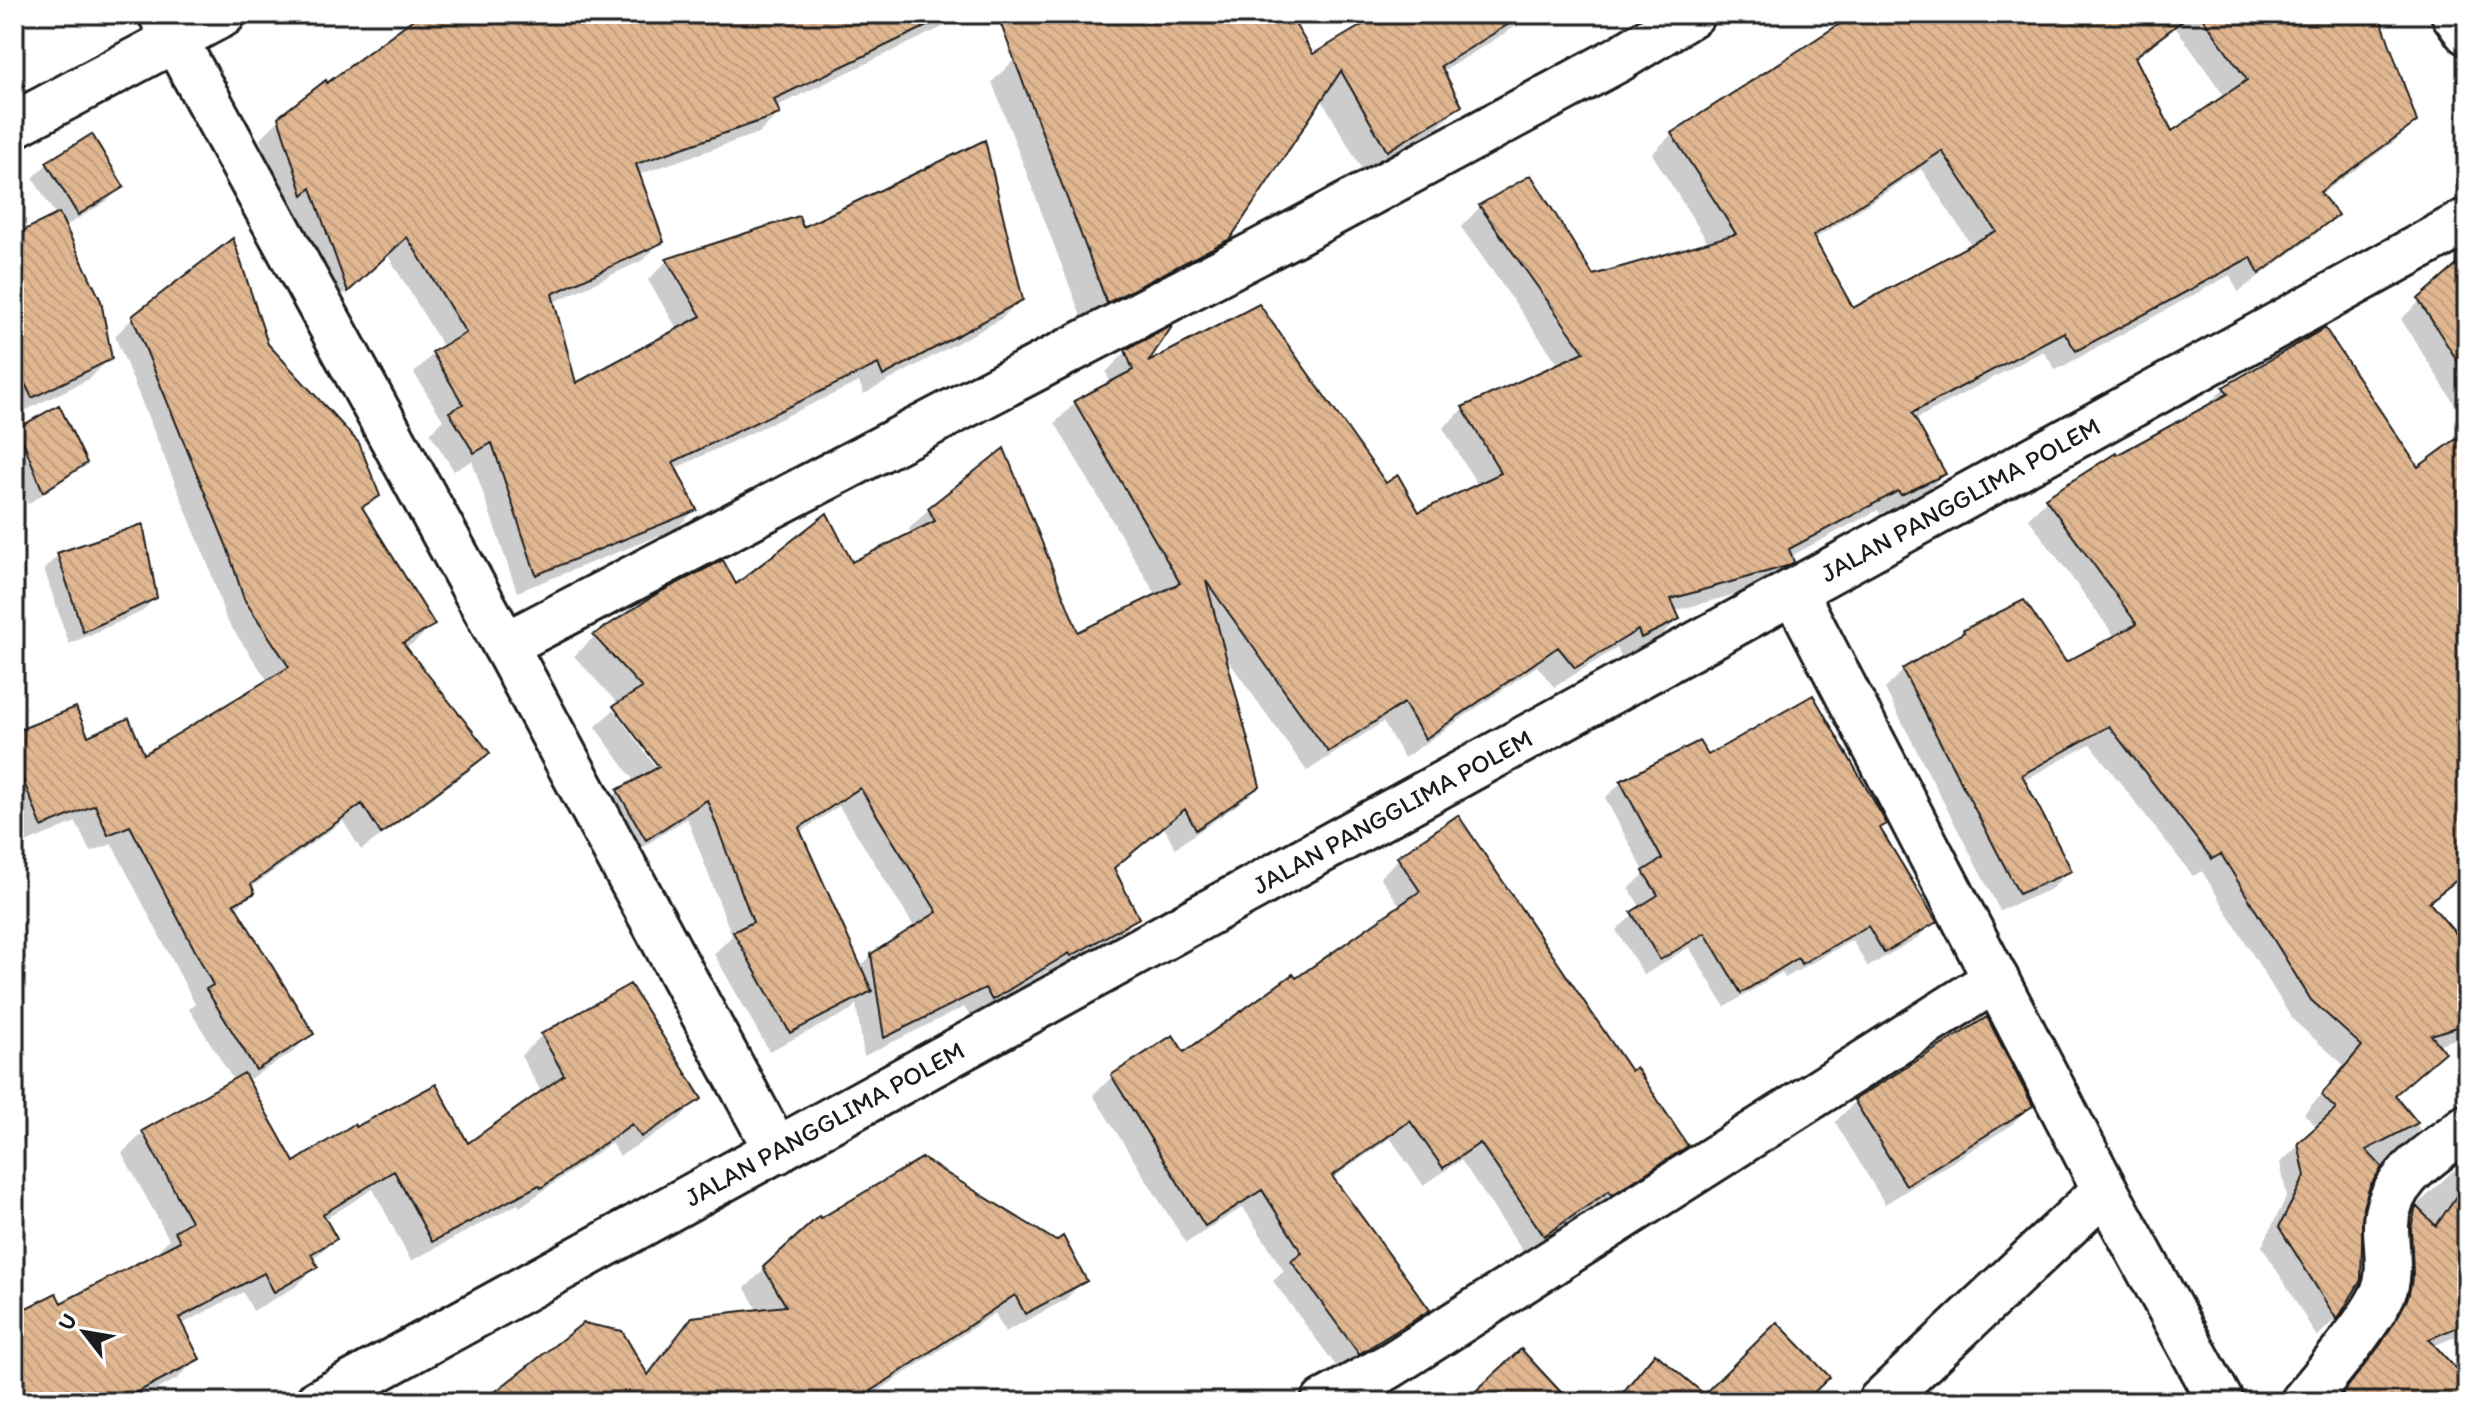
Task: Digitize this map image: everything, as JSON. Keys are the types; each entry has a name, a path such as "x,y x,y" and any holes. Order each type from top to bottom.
{"street":[{"path":"14,125 168,27 223,14"},
{"path":"505,645 1299,231 1619,59 1692,14"},
{"path":"2454,14 2467,32"},
{"path":"168,27 777,1151"},
{"name":"JALAN PANGGLIMA POLEM","path":"318,1402 2467,221"},
{"path":"1794,591 2105,1190 2221,1402"},
{"path":"1324,1402 1391,1365 1996,979"},
{"path":"2303,1402 2358,1331 2384,1290 2389,1271 2386,1223 2397,1189 2409,1172 2467,1127"},
{"path":"1880,1402 2105,1190"}],"building":[{"path":"420,14 952,14 774,99 780,114 636,164 664,242 552,294 576,383 701,316 666,259 799,216 803,227 985,140 1023,300 883,376 878,364 673,462 697,510 536,575 492,443 474,453 449,412 463,404 432,352 466,333 407,237 348,292 311,188 303,195 278,117"},
{"path":"997,14 1289,14 1313,54 1381,14 1525,14 1441,66 1462,106 1387,151 1341,71 1230,239 1107,303"},
{"path":"1855,14 2191,14 2135,57 2172,131 2247,80 2200,14 2379,14 2417,122 2320,192 2338,215 2259,274 2251,257 2076,351 2064,332 1912,413 1946,474 1901,495 1898,491 1789,549 1794,562 1787,566 1671,599 1680,619 1641,638 1638,630 1575,668 1558,647 1425,739 1404,703 1328,752 1206,581 1260,786 1196,830 1185,809 1114,868 1139,918 1071,956 1069,953 992,1000 985,988 884,1038 871,954 937,912 860,788 799,828 872,991 790,1033 733,932 753,922 707,800 646,840 617,790 659,767 613,706 642,688 593,635 658,593 723,560 736,584 827,513 852,562 935,521 928,508 1004,448 1078,632 1180,583 1074,401 1133,370 1125,350 1173,325 1148,362 1259,304 1386,483 1398,475 1419,512 1501,473 1462,407 1584,352 1479,205 1531,175 1593,275 1736,234 1671,133","holes":["1942,151 1996,231 1853,308 1813,236"]},
{"path":"92,134 124,187 78,215 46,162"},
{"path":"59,213 101,301 112,359 32,398 14,361 14,235"},
{"path":"233,238 268,344 359,443 380,496 362,507 435,625 403,643 490,753 381,834 362,804 251,884 255,893 234,904 314,1034 256,1070 206,989 213,985 130,826 108,835 95,805 42,827 14,757 14,732 76,707 88,736 129,718 144,754 289,667 244,599 227,547 132,316"},
{"path":"2467,256 2467,376 2418,299"},
{"path":"2325,328 2418,467 2467,431 2467,712 2455,719 2467,766 2467,872 2429,902 2467,947 2467,1024 2431,1035 2445,1052 2395,1095 2418,1123 2366,1150 2382,1167 2370,1186 2363,1207 2361,1280 2337,1320 2279,1227 2305,1176 2298,1143 2336,1109 2321,1095 2362,1046 2311,1000 2221,854 2212,859 2109,726 2022,775 2072,871 2019,894 1902,669 1963,630 2024,600 2066,662 2137,624 2045,498 2116,453 2228,394 2223,387"},
{"path":"59,405 87,463 43,492 18,428"},
{"path":"143,524 157,598 83,632 57,553"},
{"path":"1813,695 1887,824 1880,828 1937,922 1884,953 1868,926 1801,964 1798,958 1741,993 1705,933 1660,960 1631,912 1658,895 1643,871 1662,859 1620,781 1699,741 1708,755"},
{"path":"1458,815 1631,1071 1636,1067 1688,1146 1612,1195 1609,1191 1544,1236 1480,1143 1443,1168 1410,1121 1332,1176 1430,1310 1359,1354 1291,1261 1302,1253 1262,1190 1205,1226 1111,1075 1173,1035 1184,1052 1293,974 1296,978 1420,891 1397,857"},
{"path":"630,984 702,1099 641,1137 632,1124 541,1188 539,1185 432,1242 394,1171 323,1214 337,1239 311,1254 318,1267 274,1292 264,1273 179,1318 200,1359 119,1402 14,1402 14,1314 56,1293 61,1303 180,1241 175,1231 191,1221 142,1131 244,1073 294,1162 354,1124 356,1127 436,1084 468,1143 564,1075 541,1034"},
{"path":"1987,1017 2033,1106 1906,1185 1854,1100"},
{"path":"922,1158 1056,1241 1063,1236 1087,1281 1025,1314 1015,1295 855,1402 482,1402 583,1323 622,1331 648,1375 692,1317 786,1306 763,1267 819,1216 821,1218"},
{"path":"2467,1180 2467,1323 2429,1339 2467,1381 2467,1402 2336,1402 2381,1344 2408,1298 2413,1274 2411,1228 2416,1206 2436,1226"},
{"path":"1777,1322 1830,1377 1804,1402 1615,1402 1655,1353 1704,1394"},
{"path":"1521,1349 1570,1402 1464,1402"}]}
